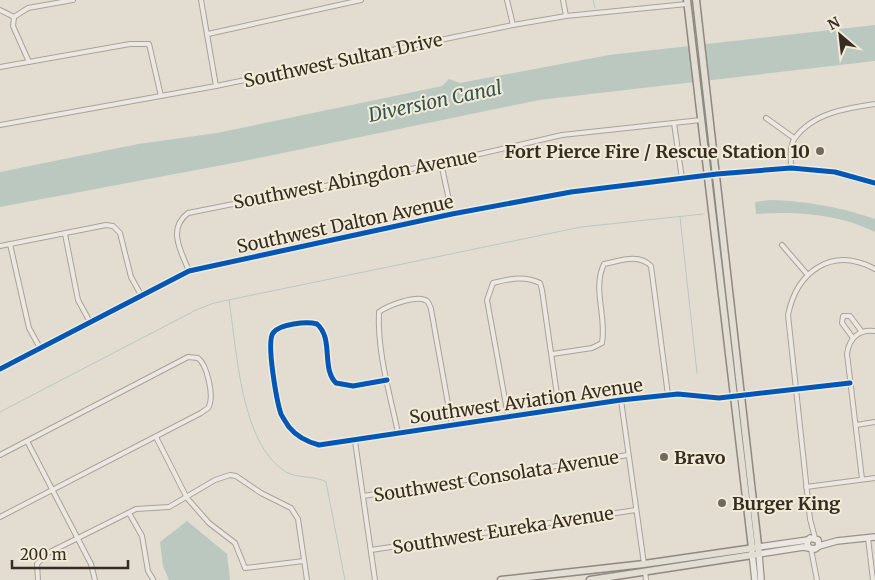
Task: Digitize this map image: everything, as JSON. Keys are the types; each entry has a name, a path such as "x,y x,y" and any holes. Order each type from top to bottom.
{"main road":[{"path":"696,0 741,396 755,551"},
{"path":"687,2 733,397 755,551"},
{"path":"501,580 755,551"},
{"path":"591,580 645,576 755,551"}],"street":[{"path":"14,17 28,8 73,0"},
{"path":"201,0 216,86"},
{"path":"208,34 362,0"},
{"path":"507,0 513,25"},
{"path":"563,0 566,16"},
{"name":"Southwest Sultan Drive","path":"0,125 216,86 513,25 566,16 687,2"},
{"path":"0,10 14,17"},
{"path":"14,17 13,26 29,62"},
{"path":"0,67 130,44 149,44 161,96"},
{"path":"791,168 791,151 794,138 826,114 844,108 875,104"},
{"path":"766,118 794,138"},
{"name":"Southwest Abingdon Avenue","path":"189,271 177,240 176,228 180,220 188,213 442,163 562,135 701,120"},
{"path":"674,123 682,178"},
{"path":"442,163 452,214"},
{"name":"Southwest Dalton Avenue","path":"0,369 189,271 452,214 571,192 717,174 791,168 836,172 875,183"},
{"path":"0,246 106,225 113,226 120,233 131,277 140,295"},
{"path":"65,234 78,300 90,322"},
{"path":"10,244 28,328 40,348"},
{"path":"782,245 807,274"},
{"path":"552,354 592,348 602,343 604,333 599,287 600,272 604,264 637,258 644,260 651,266 668,395"},
{"path":"817,580 788,315 792,298 807,274 822,265 836,261 853,260 875,269"},
{"path":"508,416 487,300 493,283 509,279 530,279 540,284 559,409"},
{"path":"398,433 378,323 379,312 387,305 420,299 426,301 431,308 452,426"},
{"path":"853,338 842,321 844,316 850,316 862,332"},
{"name":"Southwest Aviation Avenue","path":"387,380 353,386 336,383 330,372 325,336 317,324 304,323 284,327 276,330 271,336 275,381 281,414 290,429 305,441 319,445 621,400 668,395 707,398 733,397 795,388 850,383"},
{"path":"862,479 847,354 853,338 862,332 875,331"},
{"path":"0,455 188,357 198,358 205,366 210,399 208,408 156,437 0,517"},
{"path":"621,400 645,576"},
{"path":"856,425 875,422"},
{"path":"156,437 187,498 209,523 238,546 245,568 304,561"},
{"path":"27,441 91,564 94,580"},
{"path":"355,441 375,580"},
{"name":"Southwest Consolata Avenue","path":"363,496 628,455"},
{"path":"38,580 36,567 39,560 129,513 142,508 169,507 215,480 230,475 236,476 261,493 291,508 298,519 307,580"},
{"path":"806,486 875,478"},
{"name":"Southwest Eureka Avenue","path":"371,550 636,510"},
{"path":"129,513 142,536 148,571 153,578"},
{"path":"755,551 813,543 872,538 873,580"},
{"path":"755,551 755,580"},
{"path":"755,551 761,580"}],"water":[{"name":"Diversion Canal","path":"875,25 875,61 539,100 244,161 0,207 0,172 138,144 217,133 442,86 449,79 460,83 609,55"},
{"path":"770,200 823,205 862,215 875,219 875,232 847,221 817,215 756,214 755,202"},
{"path":"187,521 227,554 230,580 169,580 163,566 160,542"}],"waterway":[{"path":"593,0 595,8"},
{"path":"0,412 196,310 214,303 581,227 703,214"},
{"path":"680,217 697,373"},
{"path":"229,300 243,394 259,440 271,459 286,472 296,476 317,478 326,482 345,580"}],"cycle path":[{"path":"0,369 189,271 452,214 571,192 717,174 791,168 835,172 875,183"},
{"path":"387,380 353,386 336,383 329,370 325,337 317,324 294,324 281,327 273,333 271,339 271,360 281,414 296,434 307,441 319,445 621,400 678,394 719,398 850,383"}],"place":[{"name":"Fort Pierce Fire / Rescue Station 10","path":"820,151"},
{"name":"Bravo","path":"664,457"},
{"name":"Burger King","path":"722,503"}]}
